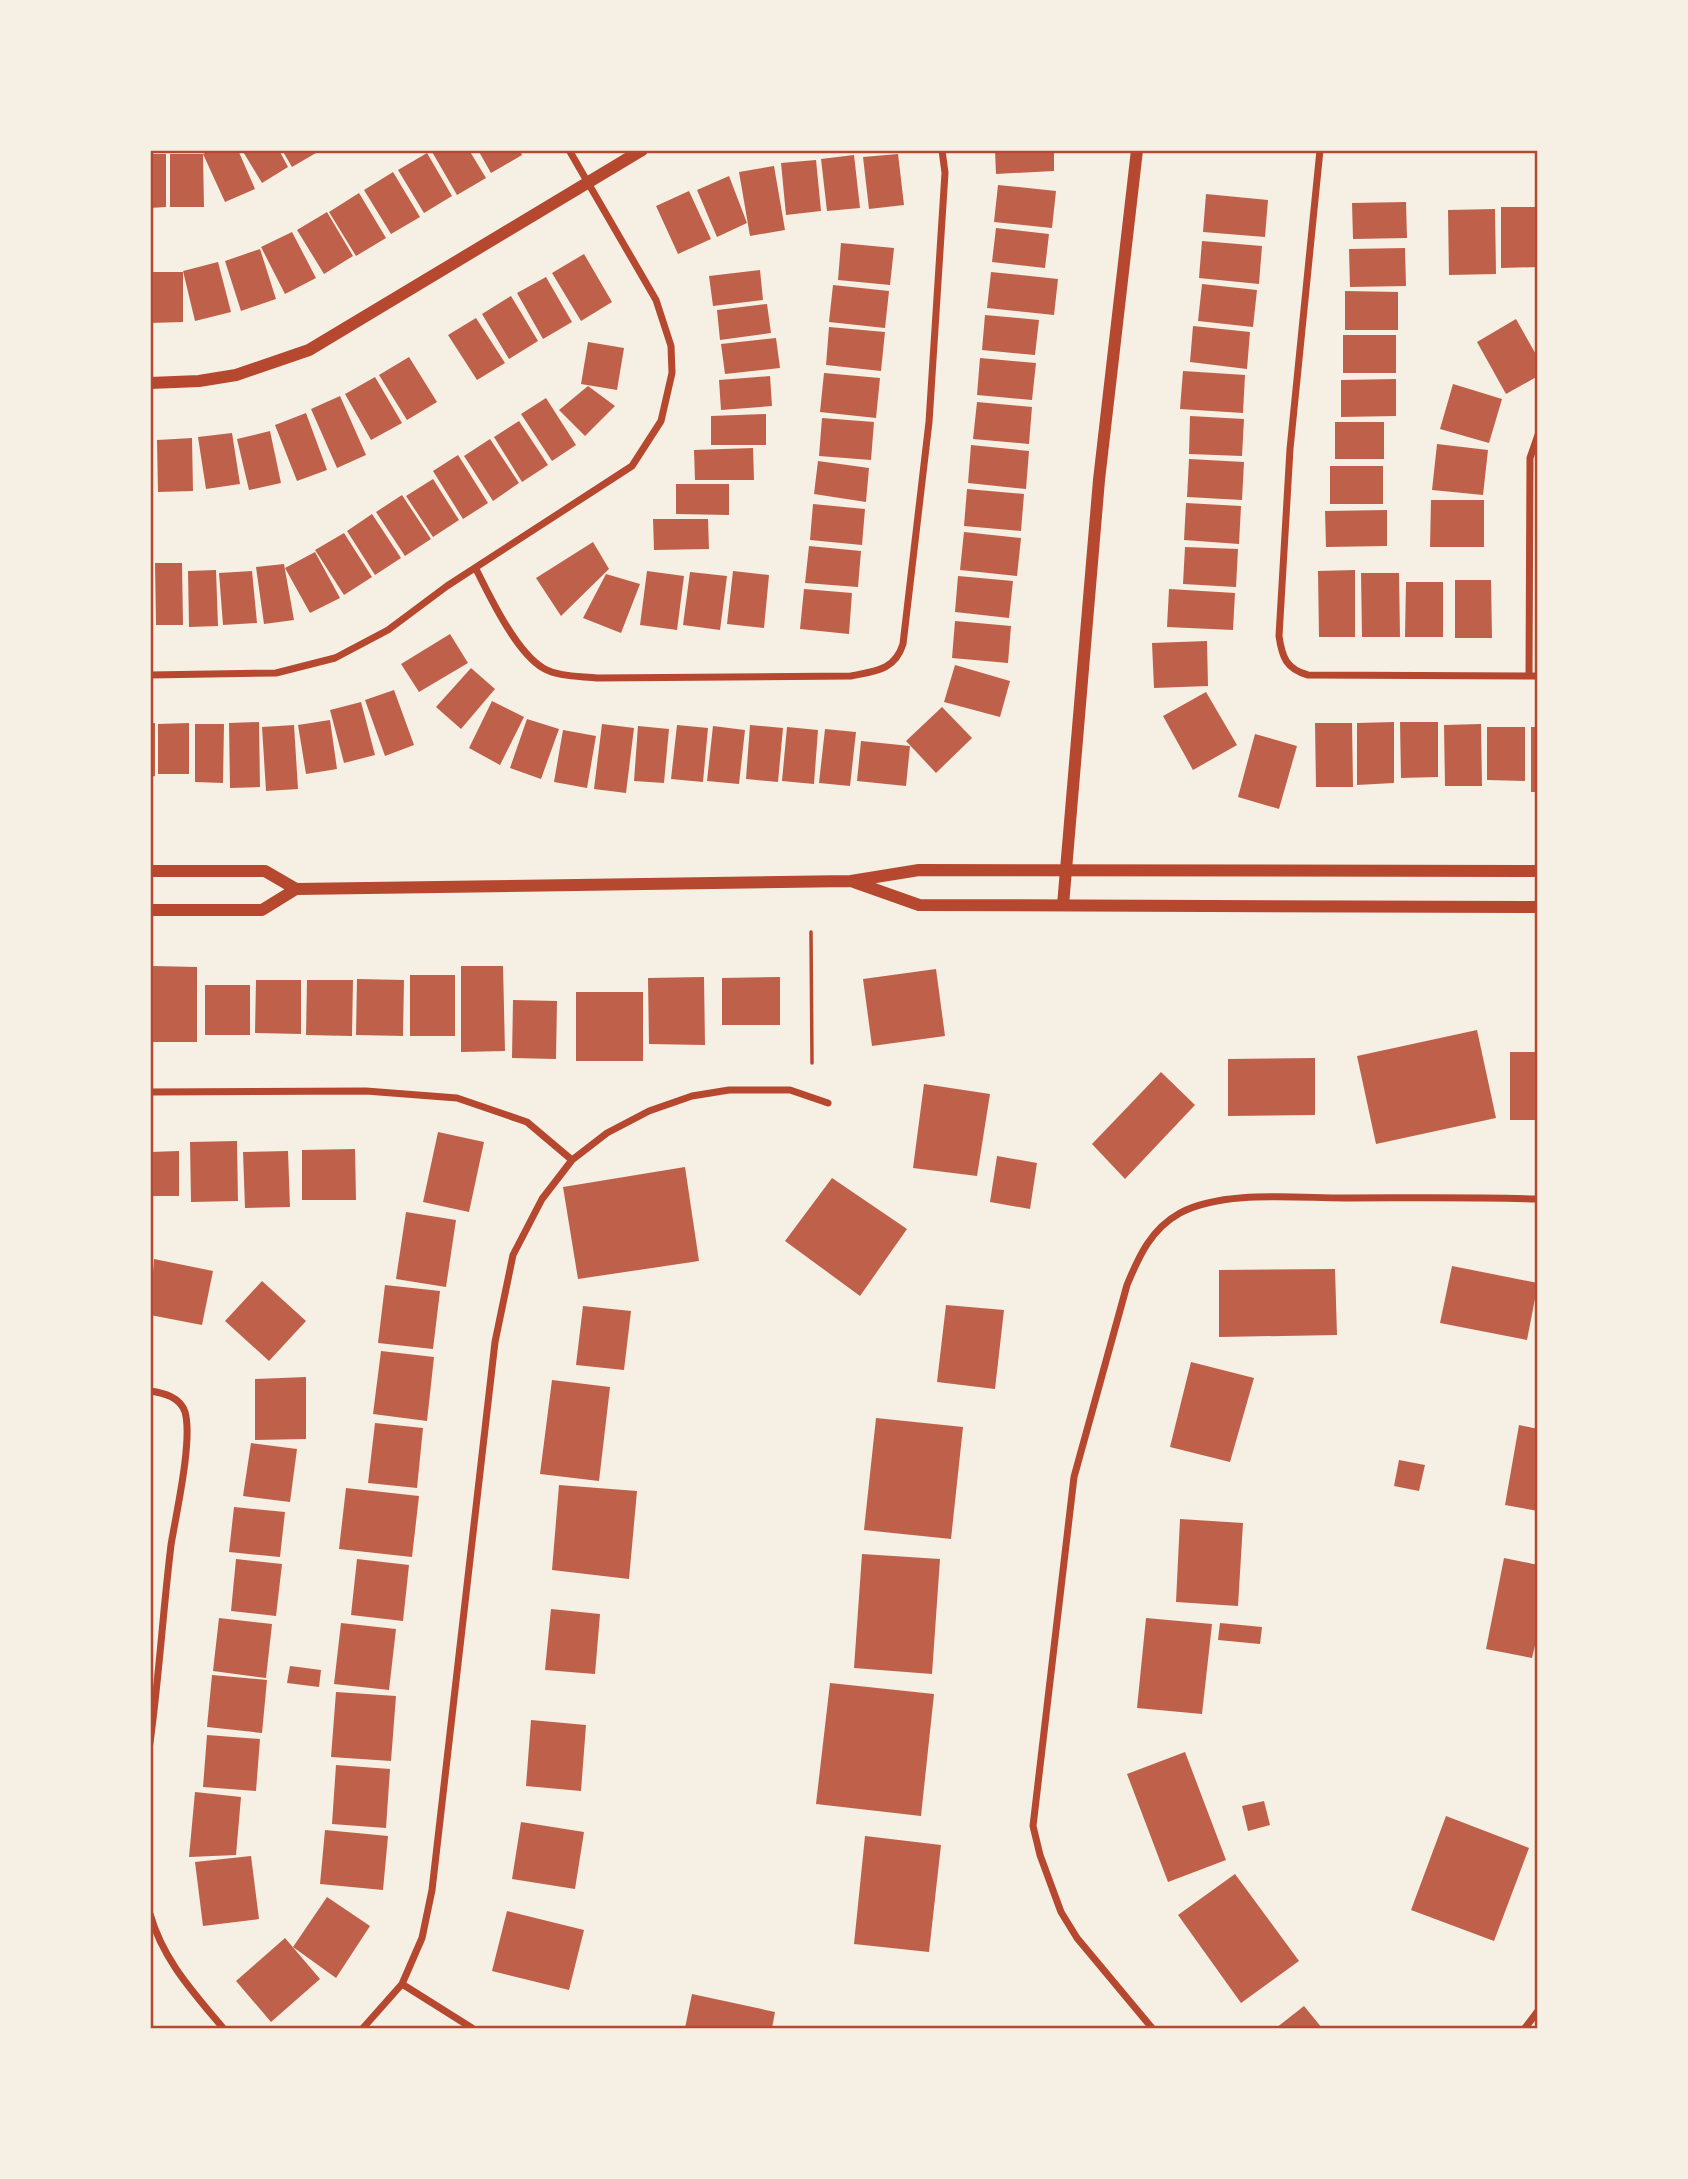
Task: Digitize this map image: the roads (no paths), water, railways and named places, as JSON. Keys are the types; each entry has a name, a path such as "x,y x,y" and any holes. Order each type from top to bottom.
{"main road":[{"path":"150,383 199,381 236,375 309,350 642,150"},
{"path":"1063,905 1096,506 1137,150"},
{"path":"150,910 262,910 296,889 850,881 919,870 1538,870"},
{"path":"150,871 265,871 296,889"},
{"path":"850,881 919,905 1538,907"}],"street":[{"path":"150,675 276,673 313,665 362,646 632,466 661,421 668,396 672,373 666,324 656,300 569,150"},
{"path":"476,569 525,650 543,668 565,675 597,678 851,676 890,666 898,657 903,644 929,422 944,185 942,150"},
{"path":"1320,150 1290,449 1279,636 1282,656 1297,672 1308,675 1533,676 1530,458 1538,435"},
{"path":"363,2028 402,1984 422,1938 432,1890 502,1300 513,1255 542,1199 572,1160 607,1133 649,1111 692,1096 729,1090 790,1090 828,1103"},
{"path":"150,1093 366,1091 457,1098 527,1122 572,1160"},
{"path":"1152,2028 1077,1938 1061,1912 1040,1855 1033,1826 1074,1477 1127,1285 1139,1256 1156,1231 1179,1214 1206,1202 1264,1199 1538,1199"},
{"path":"150,1391 166,1394 176,1400 185,1412 184,1462 163,1608 150,1742"},
{"path":"150,1914 158,1940 177,1973 223,2028"},
{"path":"402,1984 472,2028"},
{"path":"1525,2028 1538,2011"}]}
